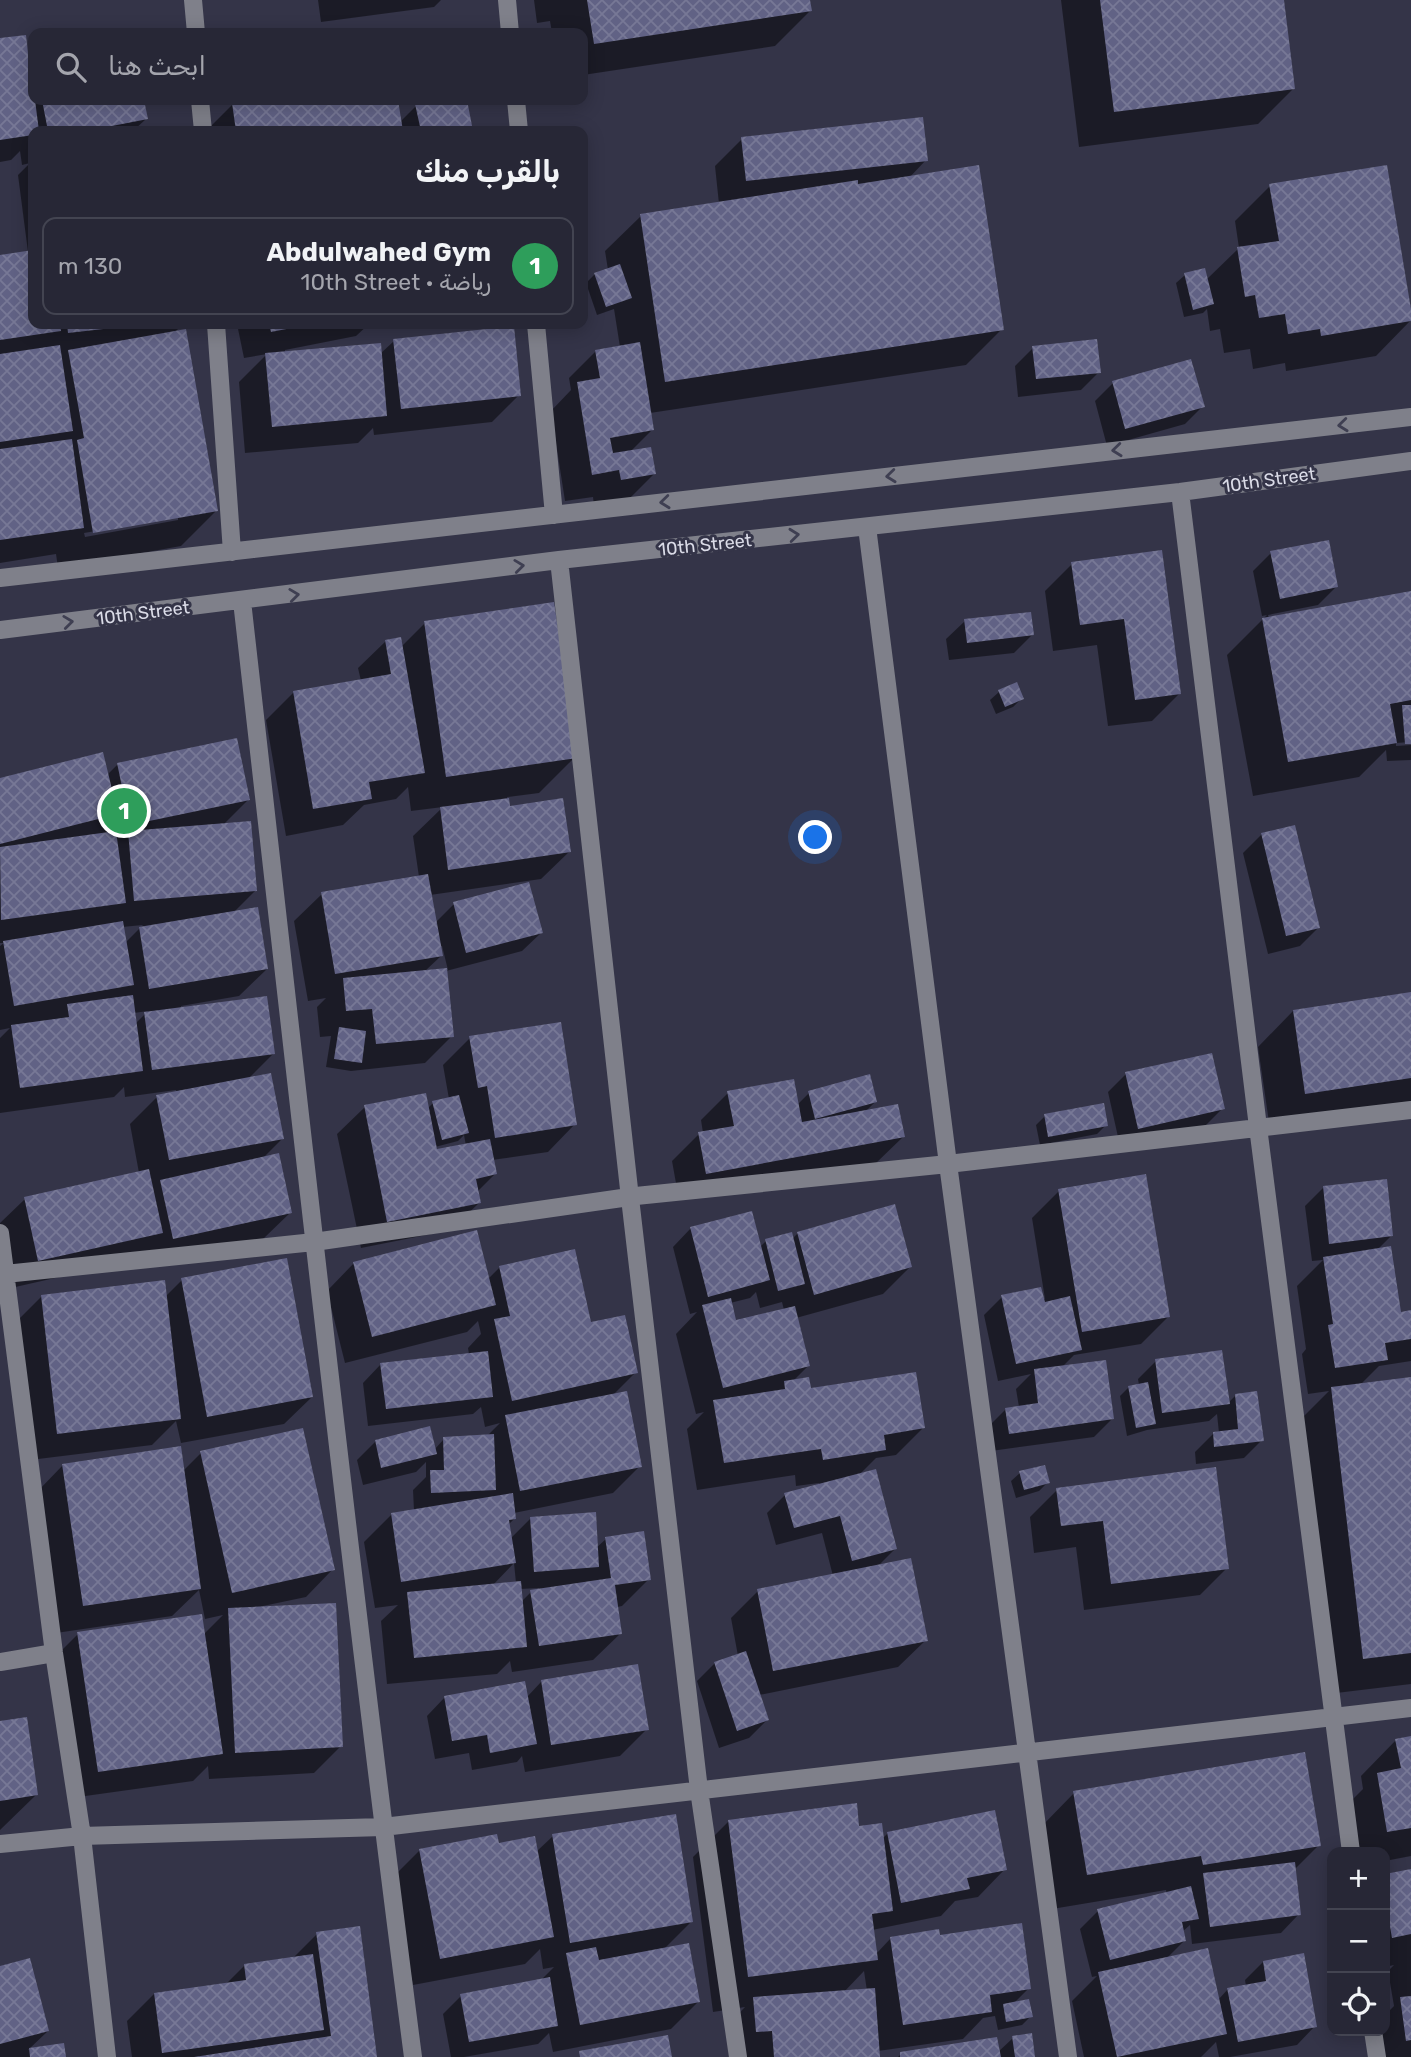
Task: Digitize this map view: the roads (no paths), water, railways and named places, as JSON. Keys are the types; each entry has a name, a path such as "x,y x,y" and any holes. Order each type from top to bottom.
{"street":[{"path":"194,0 196,28"},
{"path":"507,0 510,28"},
{"path":"200,105 203,126"},
{"path":"516,105 519,126"},
{"path":"216,329 232,552"},
{"path":"536,329 554,514"},
{"path":"0,578 1411,417"},
{"name":"10th Street","path":"0,630 559,560 1180,492 1411,461"},
{"path":"1180,492 1350,1847"},
{"path":"867,527 948,1164 1068,2057"},
{"path":"559,560 699,1790 738,2057"},
{"path":"242,601 314,1242 413,2057"},
{"path":"5,1274 314,1242 630,1198 1411,1110"},
{"path":"0,1233 54,1653 82,1836 107,2057"},
{"path":"0,1662 54,1653"},
{"path":"0,1844 82,1836 383,1827 1411,1708"},
{"path":"1374,2036 1377,2057"}],"place":[{"name":"Abdulwahed Gym","path":"124,811"}]}
